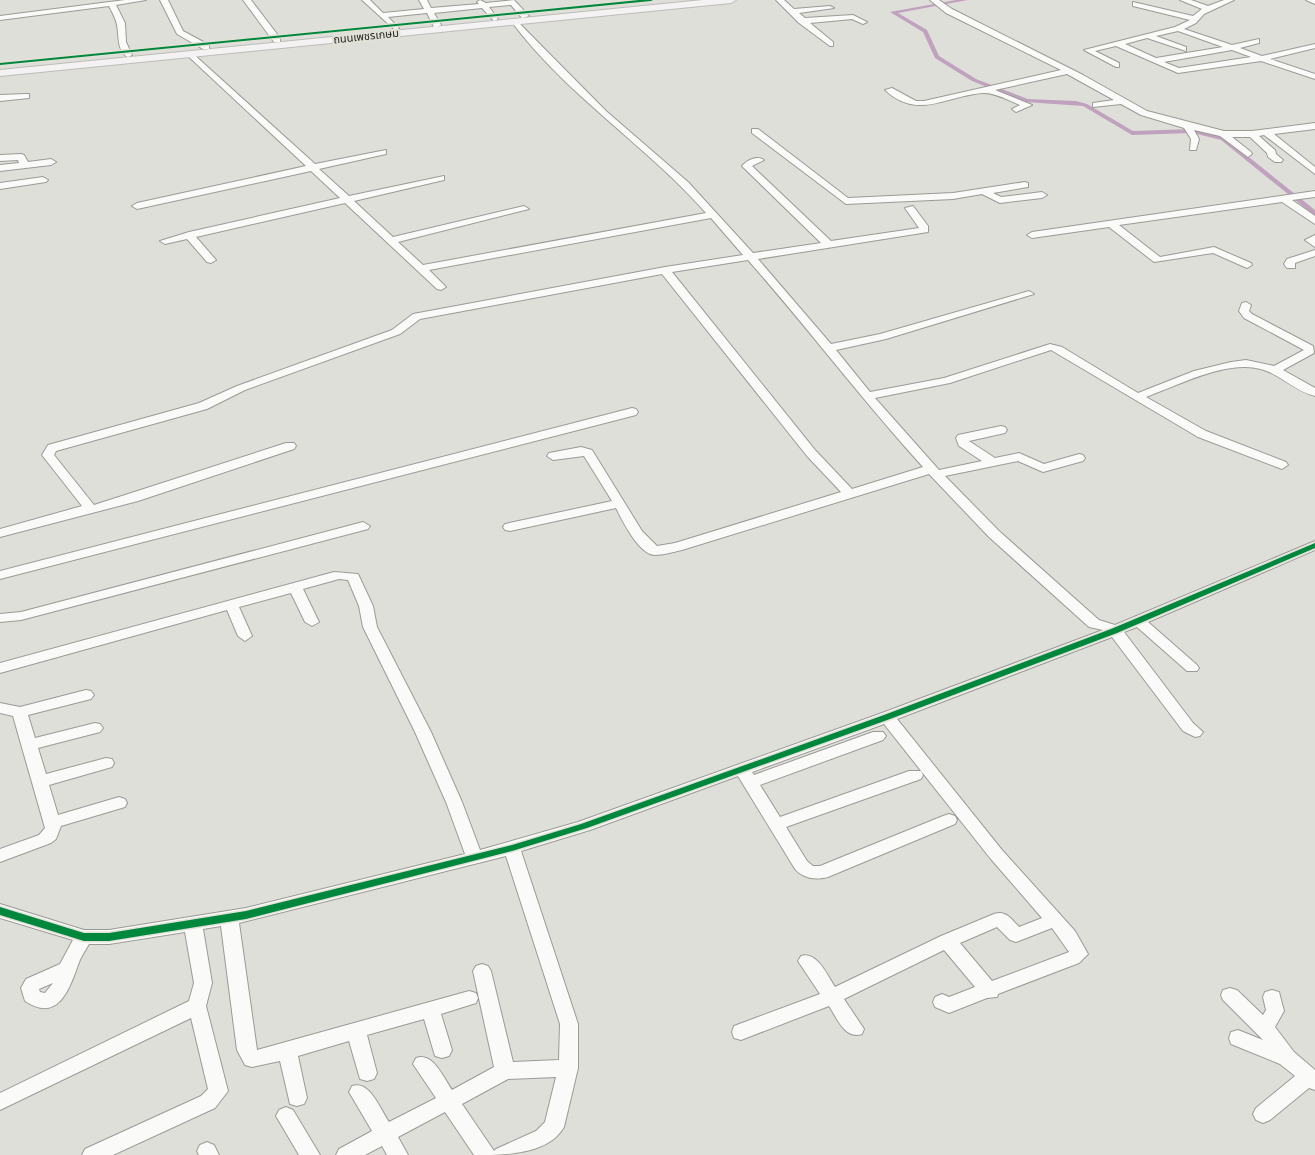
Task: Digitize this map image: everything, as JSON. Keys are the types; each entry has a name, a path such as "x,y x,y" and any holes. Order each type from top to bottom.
{"main road":[{"name":"ถนนเพชรเกษม","path":"0,72 192,54 684,0"},
{"name":"ถนนเพชรเกษม","path":"0,68 395,28 731,0"}],"street":[{"path":"0,18 142,0"},
{"path":"164,0 180,32 206,47"},
{"path":"247,0 277,40"},
{"path":"366,0 395,28"},
{"path":"423,0 437,25"},
{"path":"780,0 830,44"},
{"path":"1116,65 1088,51 1150,38 1178,29 1209,8 1230,0"},
{"path":"1310,0 1315,2"},
{"path":"383,15 512,1 520,18 594,103 653,158 676,175 714,215 830,348 867,396 934,472 994,534 1136,655 1188,727 1195,732"},
{"path":"1177,5 1186,1 1209,8"},
{"path":"937,2 1144,113 1188,129 1223,134 1252,134 1315,126"},
{"path":"112,4 121,23 122,42 128,55"},
{"path":"482,4 494,19"},
{"path":"1136,4 1195,19"},
{"path":"792,12 830,8"},
{"path":"802,21 853,17 864,22"},
{"path":"1178,29 1315,77"},
{"path":"1150,38 1183,49"},
{"path":"1155,61 1232,48 1256,41"},
{"path":"1119,44 1178,71 1262,58 1315,46"},
{"path":"192,54 441,287"},
{"path":"889,90 920,104 1068,71"},
{"path":"991,89 1021,105"},
{"path":"0,98 26,96"},
{"path":"1096,105 1121,101"},
{"path":"1188,129 1195,139 1193,148"},
{"path":"755,131 844,201 906,204 1025,185"},
{"path":"1266,133 1315,171"},
{"path":"1223,134 1248,154"},
{"path":"1252,134 1278,160"},
{"path":"137,206 384,152"},
{"path":"0,158 22,157 24,163"},
{"path":"759,160 749,163 747,166 829,245"},
{"path":"0,168 51,162"},
{"path":"165,241 441,178"},
{"path":"0,186 43,180"},
{"path":"984,192 1000,200 1042,195"},
{"path":"1032,235 1315,194"},
{"path":"1288,197 1315,221"},
{"path":"83,512 88,508 88,505 48,455 52,448 203,406 241,388 396,332 405,326 410,318 417,316 665,270 829,245 924,228 906,204"},
{"path":"392,240 524,209"},
{"path":"422,268 714,215"},
{"path":"1110,223 1158,260 1214,250 1247,265"},
{"path":"189,235 211,260"},
{"path":"1315,238 1310,240 1315,244"},
{"path":"1291,266 1289,264 1291,260 1315,253"},
{"path":"665,270 811,453 851,495"},
{"path":"830,348 882,337 1029,294"},
{"path":"1246,305 1244,311 1248,316 1309,348 1310,351 1292,362 1273,370"},
{"path":"867,396 946,381 1050,347 1058,349 1202,434 1282,465"},
{"path":"1137,397 1227,365 1252,364 1273,370 1315,393"},
{"path":"0,575 632,412"},
{"path":"993,462 963,442 962,438 1001,430"},
{"path":"0,533 133,498 290,446"},
{"path":"553,456 581,451 588,454 636,532 654,552 677,548 934,472 1023,457 1043,468 1079,458"},
{"path":"510,527 619,503"},
{"path":"0,618 40,612 363,526"},
{"path":"746,776 887,717 1106,630 1138,620 1315,546"},
{"path":"0,668 339,575 353,576 357,581 369,617 370,627 423,732 473,852"},
{"path":"295,587 312,622"},
{"path":"231,604 245,636"},
{"path":"1138,620 1192,668"},
{"path":"0,708 20,712 86,695"},
{"path":"0,856 46,839 53,828 20,712"},
{"path":"887,717 996,854 1078,948 1079,954 1073,958 990,992 953,1005 942,1002"},
{"path":"30,745 95,728"},
{"path":"1,912 84,937 109,937 229,918 473,852 512,848 878,736"},
{"path":"39,782 106,763"},
{"path":"777,824 915,775"},
{"path":"746,776 801,865 806,871 812,873 822,872 949,820"},
{"path":"52,823 119,803"},
{"path":"512,848 569,1024 568,1068 554,1127 543,1137 516,1152"},
{"path":"229,918 249,1055 252,1059 287,1051 469,998"},
{"path":"741,1032 832,997 947,941 1000,919 1016,935 1055,920"},
{"path":"102,1153 208,1102 218,1091 197,1006 203,983 193,924"},
{"path":"68,968 84,937"},
{"path":"947,941 990,992"},
{"path":"807,961 855,1029"},
{"path":"482,971 505,1071"},
{"path":"1230,995 1265,1028 1287,1058 1312,1080 1263,1114"},
{"path":"1265,1028 1274,1011 1272,997"},
{"path":"0,1102 197,1006"},
{"path":"430,1009 442,1050"},
{"path":"356,1031 367,1073"},
{"path":"1238,1038 1287,1058"},
{"path":"287,1051 297,1098"},
{"path":"423,1064 486,1155"},
{"path":"346,1155 505,1071 568,1068"},
{"path":"359,1092 383,1134 398,1155"},
{"path":"286,1116 310,1155"}],"waterway":[{"path":"965,0 893,12 925,31 937,57 974,80 1027,101 1085,105 1132,133 1193,131 1223,139 1315,214"}],"cycle path":[{"path":"0,64 651,0"},
{"path":"0,911 84,937 109,937 246,915 512,848 584,826 887,717 1114,631 1315,545"}]}
